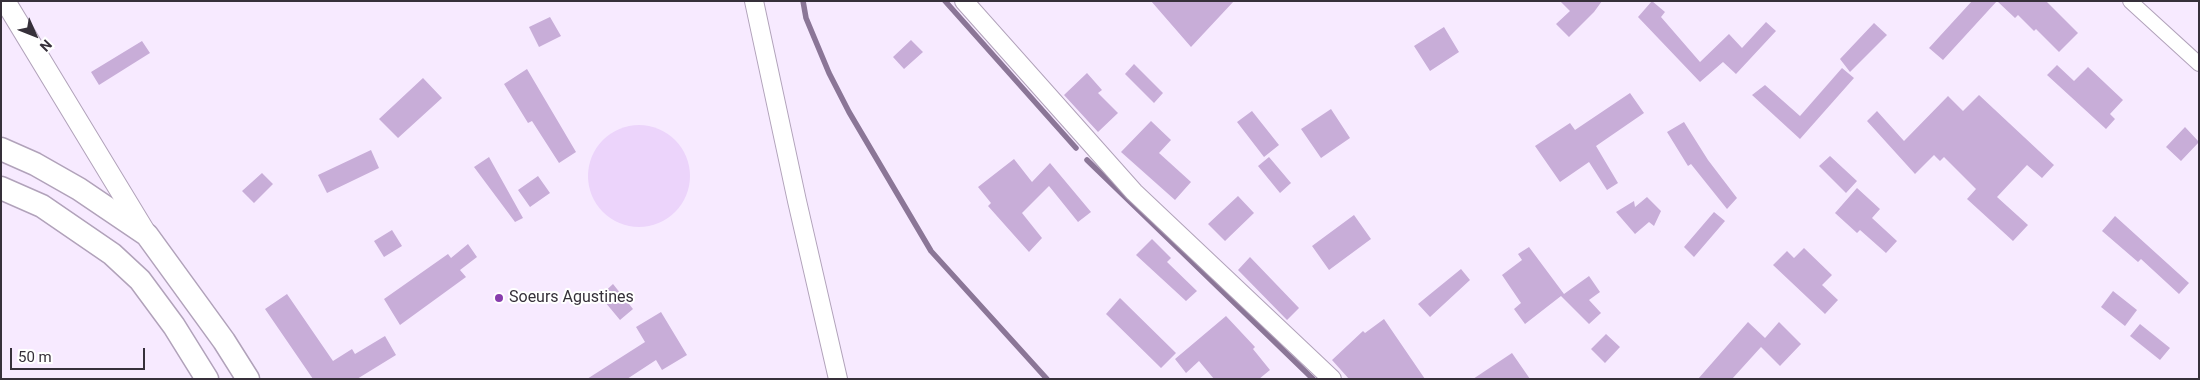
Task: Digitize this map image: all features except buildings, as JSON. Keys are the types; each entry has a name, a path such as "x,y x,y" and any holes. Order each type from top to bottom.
{"main road":[{"path":"5,1 147,235 224,341 248,379"},
{"path":"1,149 35,164 79,189 147,235"},
{"path":"1,188 42,206 112,254 140,280 174,326 207,379"}],"street":[{"path":"754,1 796,201 838,379"},
{"path":"964,1 1134,192 1332,379"},
{"path":"2130,1 2199,64"}],"shaded area":[{"path":"629,125 649,125 668,133 682,147 690,166 687,196 682,205 668,219 649,227 629,227 610,219 596,205 588,186 588,166 596,147 610,133"}],"waterway":[{"path":"803,1 806,18 829,73 849,112 931,251 1047,379"},
{"path":"945,1 1076,148"},
{"path":"1087,160 1313,379"}],"place":[{"name":"Soeurs Agustines","path":"499,298"}]}
